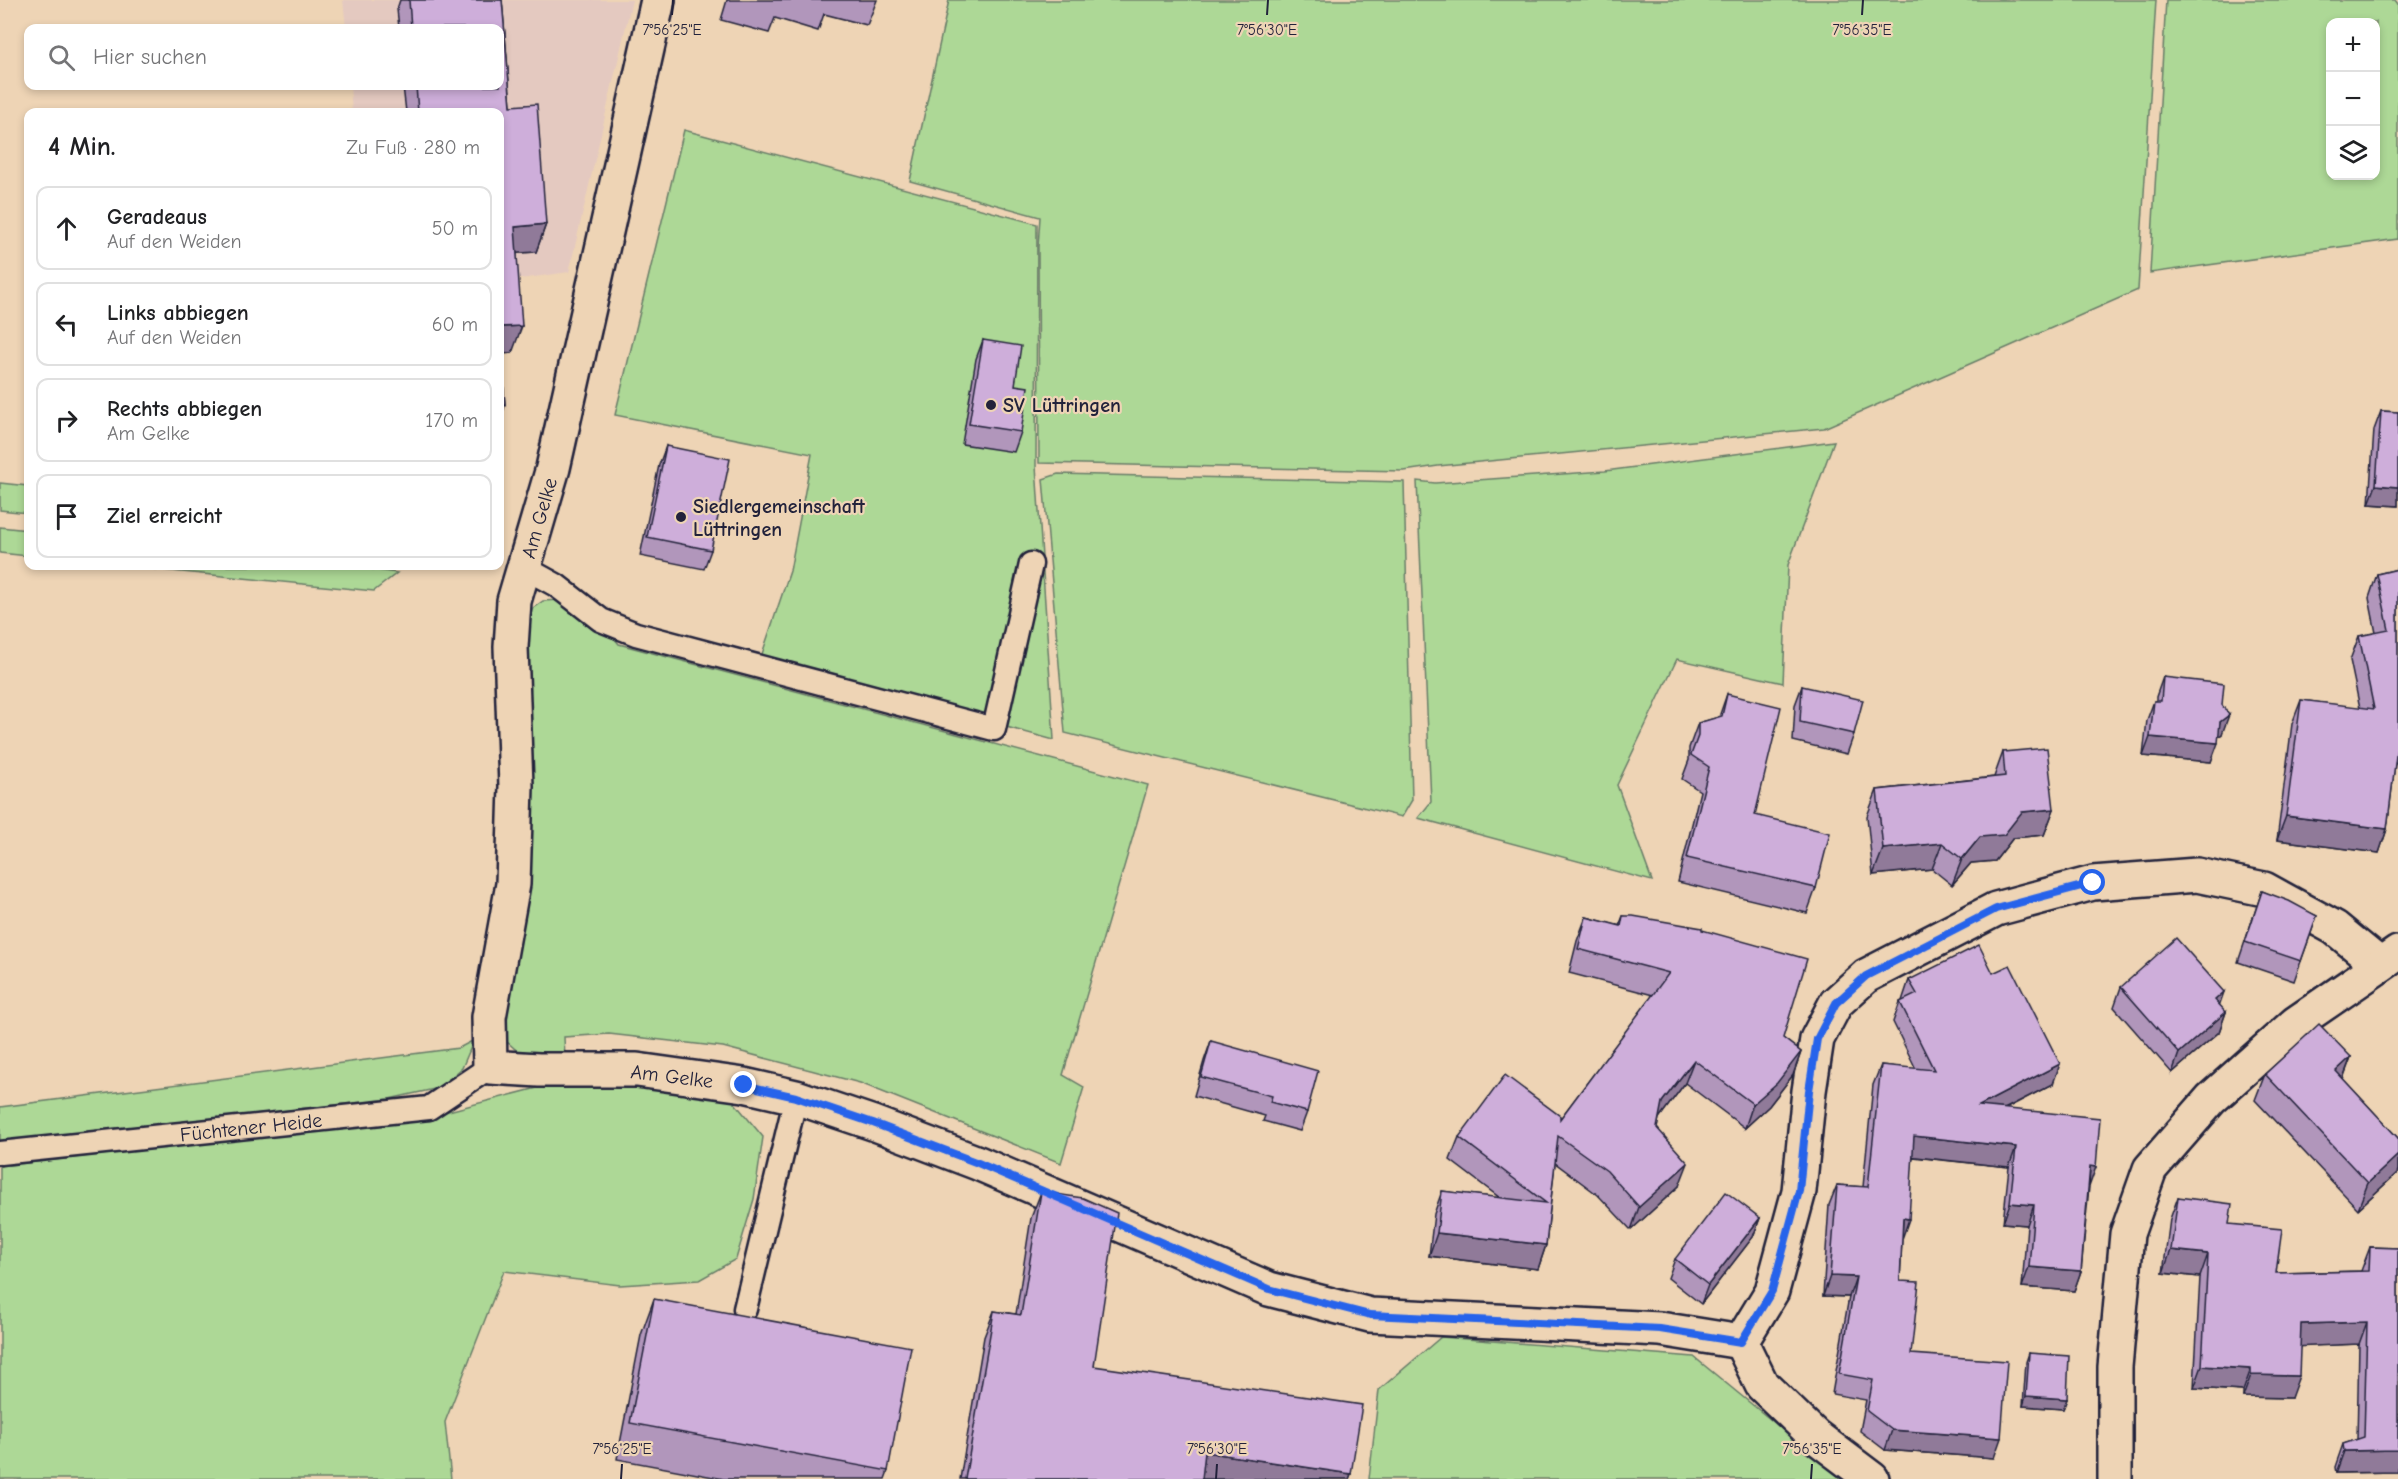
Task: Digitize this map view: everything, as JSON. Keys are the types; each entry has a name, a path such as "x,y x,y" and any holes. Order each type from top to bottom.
{"street":[{"name":"Am Gelke","path":"658,0 553,468 514,601 512,647 516,786 513,884 489,1017 490,1067 539,1070 637,1070 744,1085 796,1097 873,1123 978,1163 1269,1289 1370,1315 1660,1329 1741,1342"},
{"path":"1872,1479 1815,1436 1762,1385 1741,1342 1772,1291 1799,1191 1809,1091 1817,1039 1836,1003 1866,976 1996,909 2093,883 2197,875 2264,889 2389,959 2296,1023 2211,1099 2150,1169 2127,1234 2115,1367 2115,1479"}],"lane":[{"path":"525,568 556,585 601,620 636,634 994,729 1031,564"},
{"name":"Füchtener Heide","path":"0,1153 429,1108 490,1067"},
{"path":"745,1309 796,1097"}],"shaded area":[{"path":"343,0 632,0 569,272 504,281 504,108 352,108 350,90 504,90 504,24 346,24"}],"green space":[{"path":"949,0 2156,0 2138,290 1824,428 1404,471 1039,463 1038,247 1040,217 910,181"},
{"path":"2166,0 2395,0 2398,4 2398,239 2150,273"},
{"path":"684,130 1037,224 1036,466 1054,740 760,660 790,571 812,454 615,415"},
{"path":"1834,441 1788,565 1783,683 1677,659 1617,785 1652,881 1418,818 1431,802 1417,481 1435,483 1605,471"},
{"path":"1058,474 1404,482 1412,800 1402,817 1065,733 1043,479"},
{"path":"0,483 24,486 24,513 0,510"},
{"path":"0,527 24,530 24,556 0,553"},
{"path":"161,570 376,570 397,573 374,591"},
{"path":"560,600 609,632 619,644 1148,785 1063,1075 1084,1087 1061,1163 860,1083 723,1047 609,1034 564,1037 565,1059 523,1056 505,1040 498,1013 526,625 533,608 543,601"},
{"path":"474,1040 462,1068 439,1088 389,1099 0,1142 0,1107 459,1048"},
{"path":"629,1080 729,1096 763,1137 754,1199 736,1259 699,1280 620,1285 504,1271 445,1422 451,1479 0,1479 0,1166 414,1120 541,1087"},
{"path":"1441,1337 1694,1357 1843,1479 1369,1479 1379,1390"}],"building":[{"path":"409,0 502,0 511,106 537,104 546,224 515,227 522,326 504,327 504,108 418,108 416,90 504,90 504,24 411,24"},
{"name":"SV Lüttringen","path":"983,340 1021,346 1015,385 1028,387 1021,432 969,424"},
{"path":"2381,411 2398,412 2398,487 2376,485"},
{"name":"Siedlergemeinschaft Lüttringen","path":"666,446 730,459 711,550 647,537"},
{"path":"2398,569 2398,739 2387,829 2286,816 2301,700 2374,709 2359,636 2389,630 2377,574"},
{"path":"2163,677 2224,684 2222,705 2229,715 2220,722 2218,743 2150,737 2154,701 2161,701"},
{"path":"1802,686 1863,700 1854,734 1800,722"},
{"path":"1727,694 1781,707 1755,815 1830,833 1816,888 1687,858 1709,767 1691,755 1698,736 1698,723 1722,716"},
{"path":"2047,748 2054,809 2022,812 2004,835 1980,837 1962,859 1942,843 1883,849 1877,790 2005,776 2003,752"},
{"path":"2262,891 2289,901 2317,916 2301,961 2245,942"},
{"path":"1623,916 1702,928 1702,930 1807,959 1783,1038 1801,1052 1777,1083 1753,1104 1694,1060 1662,1102 1657,1128 1688,1163 1639,1207 1607,1171 1558,1136 1546,1245 1437,1233 1442,1191 1546,1203 1459,1137 1505,1075 1560,1116 1560,1119 1669,973 1578,949 1586,917 1621,926"},
{"path":"2176,938 2224,992 2215,1000 2226,1012 2179,1053 2121,987"},
{"path":"1979,945 1993,973 2010,965 2060,1064 1979,1106 2100,1118 2096,1167 2090,1166 2081,1271 2029,1267 2034,1205 2010,1203 2016,1147 1914,1136 1909,1219 1903,1218 1900,1281 1919,1282 1911,1354 2007,1361 2001,1438 1892,1430 1867,1411 1873,1380 1839,1374 1856,1277 1830,1276 1837,1185 1868,1187 1881,1065 1934,1070 1900,1002 1917,994 1909,980"},
{"path":"2319,1024 2351,1057 2336,1071 2398,1138 2398,1155 2368,1183 2265,1074"},
{"path":"1211,1041 1318,1071 1307,1112 1270,1102 1272,1096 1201,1077"},
{"path":"1041,1192 1083,1198 1117,1213 1094,1366 1362,1405 1351,1474 1205,1452 1202,1479 965,1479 994,1311 1021,1315"},
{"path":"1726,1192 1760,1218 1708,1285 1675,1259"},
{"path":"2178,1197 2232,1204 2229,1224 2282,1229 2276,1273 2369,1271 2370,1247 2398,1248 2398,1450 2344,1451 2343,1444 2364,1437 2367,1322 2301,1324 2299,1376 2251,1375 2251,1369 2202,1366 2208,1254 2171,1250"},
{"path":"654,1299 911,1347 888,1471 630,1423"},
{"path":"2029,1353 2069,1356 2067,1399 2026,1396"}],"place":[{"name":"SV Lüttringen","path":"991,405"},
{"name":"Siedlergemeinschaft Lüttringen","path":"681,517"}],"route":[{"path":"744,1085 796,1097 873,1123 978,1163 1269,1289 1370,1315 1660,1329 1741,1342 1772,1291 1799,1191 1809,1091 1817,1039 1836,1003 1866,976 1996,909 2093,883"}]}
